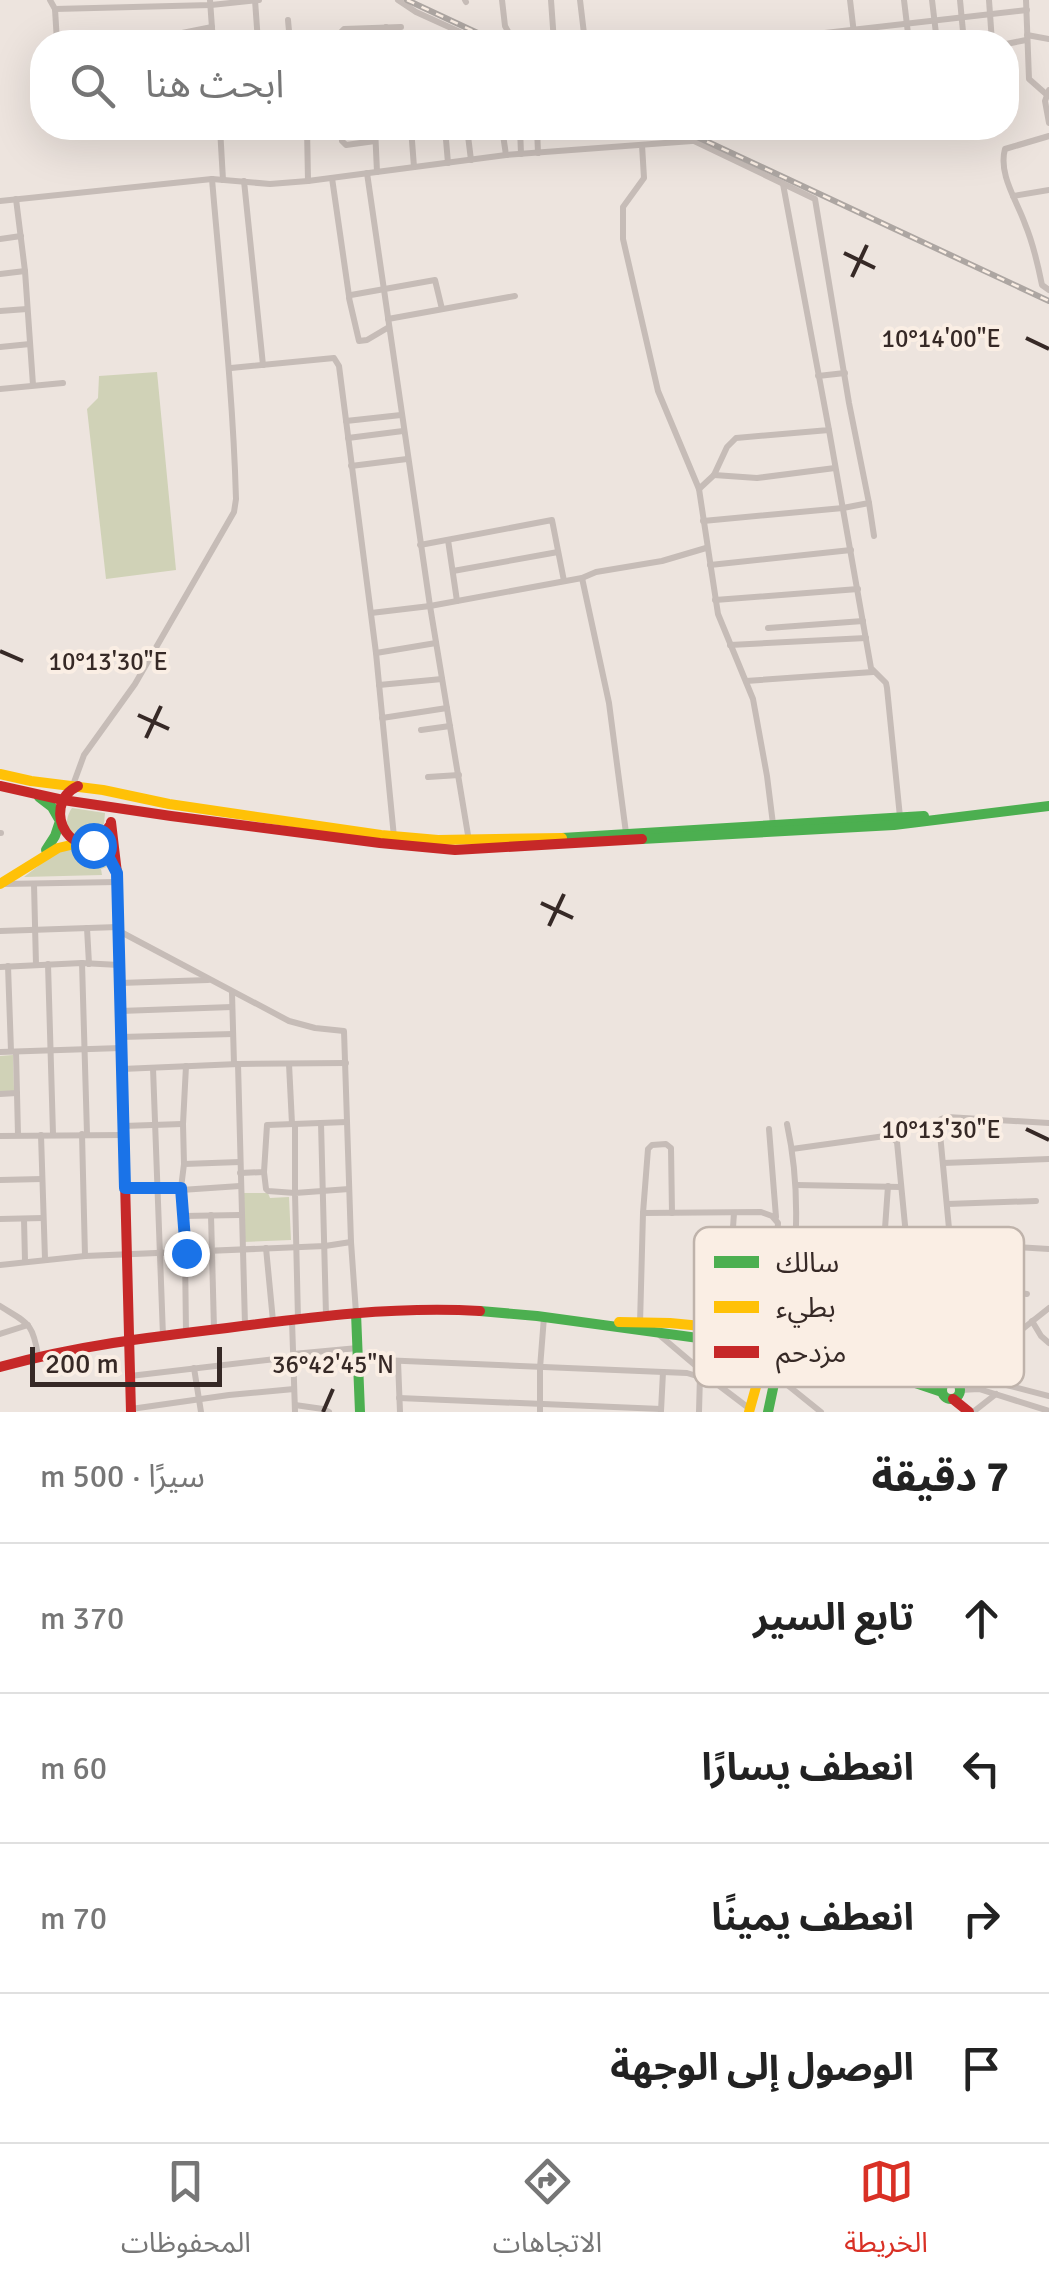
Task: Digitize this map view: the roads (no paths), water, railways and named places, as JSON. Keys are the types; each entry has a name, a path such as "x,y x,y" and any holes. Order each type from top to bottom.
{"main road":[{"path":"0,774 394,837 470,841 937,818"},
{"path":"0,786 63,800 380,844 454,850 878,826 1049,806"},
{"path":"42,857 55,836 63,800 76,786"},
{"path":"0,884 64,844 96,841 104,835 115,807 112,796 103,790"},
{"path":"32,794 48,803 68,836 107,854 117,878"},
{"path":"111,822 117,878 131,1410"},
{"path":"0,1368 38,1356 129,1340 356,1312 486,1310 640,1326 694,1326"},
{"path":"356,1312 360,1412"},
{"path":"640,1326 657,1334 694,1338"},
{"path":"768,1412 772,1387"}],"street":[{"path":"50,0 55,9 56,30"},
{"path":"55,9 257,0 258,30"},
{"path":"398,0 456,30"},
{"path":"502,0 506,30"},
{"path":"551,0 553,30"},
{"path":"580,0 584,30"},
{"path":"850,0 853,30 1027,10"},
{"path":"904,0 908,30"},
{"path":"932,0 935,30"},
{"path":"960,0 963,30"},
{"path":"989,0 991,30"},
{"path":"1026,0 1029,79 1048,92 1049,123"},
{"path":"211,2 212,30"},
{"path":"288,20 289,30"},
{"path":"386,26 386,30"},
{"path":"343,30 400,26"},
{"path":"197,30 212,27"},
{"path":"1019,40 1049,38"},
{"path":"1049,136 1005,149 1003,158 1006,180 1026,226 1042,285 1049,290"},
{"path":"221,140 223,180"},
{"path":"308,140 308,180"},
{"path":"342,140 346,145 376,140 377,172"},
{"path":"412,140 414,167"},
{"path":"446,140 448,162"},
{"path":"468,140 471,160"},
{"path":"504,140 506,155"},
{"path":"521,140 522,154"},
{"path":"537,140 538,153"},
{"path":"0,201 212,179 270,184 506,155 692,141 816,200 874,536"},
{"path":"642,145 644,178 623,207 623,239 655,380 699,488 715,600 753,698 773,824"},
{"path":"367,173 420,545 470,841"},
{"path":"332,178 358,341 367,340 388,323 515,296"},
{"path":"76,786 84,755 135,684 234,512 230,368 212,179"},
{"path":"244,181 263,365"},
{"path":"783,184 873,672 887,688 900,817"},
{"path":"1013,196 1049,190"},
{"path":"16,199 33,385"},
{"path":"0,239 21,236"},
{"path":"0,274 25,271"},
{"path":"349,298 434,280 442,309"},
{"path":"0,311 27,309"},
{"path":"0,347 30,344"},
{"path":"230,368 334,358 340,366 376,653 394,837"},
{"path":"818,376 845,373"},
{"path":"0,389 63,383"},
{"path":"346,420 401,415"},
{"path":"699,488 714,475 727,447 736,438 829,430"},
{"path":"348,438 403,431"},
{"path":"351,466 408,460"},
{"path":"714,475 756,478 836,468"},
{"path":"702,521 870,503"},
{"path":"420,545 552,520 564,581"},
{"path":"448,540 457,600"},
{"path":"371,613 582,578 706,548"},
{"path":"710,565 850,550"},
{"path":"453,572 558,552"},
{"path":"582,578 609,703 626,833"},
{"path":"715,600 858,589"},
{"path":"768,628 863,621"},
{"path":"730,645 866,638"},
{"path":"376,653 436,643"},
{"path":"746,681 873,672"},
{"path":"379,685 442,679"},
{"path":"382,718 447,708"},
{"path":"421,730 450,726"},
{"path":"428,777 459,775"},
{"path":"0,884 117,878"},
{"path":"34,884 36,965"},
{"path":"85,1256 87,928"},
{"path":"0,930 118,929 289,1020 344,1031 356,1312"},
{"path":"48,964 53,1134"},
{"path":"18,1135 4,966 119,964"},
{"path":"120,983 210,980"},
{"path":"232,992 244,1326"},
{"path":"120,1011 232,1007"},
{"path":"0,1008 10,1008"},
{"path":"0,1052 84,1049 233,1034"},
{"path":"122,1069 346,1063"},
{"path":"289,1064 296,1246 295,1409 329,1412"},
{"path":"186,1066 181,1189 186,1333"},
{"path":"153,1068 162,1336"},
{"path":"0,1094 17,1093"},
{"path":"949,1227 939,1123 944,1117 1049,1123"},
{"path":"347,1122 267,1125 264,1172 268,1191 349,1189"},
{"path":"321,1123 326,1315"},
{"path":"0,1136 84,1134 183,1124"},
{"path":"787,1124 798,1227"},
{"path":"769,1129 778,1227"},
{"path":"41,1135 45,1259"},
{"path":"792,1149 891,1137 897,1142 905,1227"},
{"path":"640,1326 643,1213 648,1149 652,1145 666,1144 671,1148 672,1212"},
{"path":"943,1164 1049,1159"},
{"path":"184,1164 240,1162"},
{"path":"240,1173 264,1172"},
{"path":"0,1180 42,1179"},
{"path":"796,1185 901,1187"},
{"path":"125,1188 240,1186"},
{"path":"884,1227 888,1186"},
{"path":"947,1204 1036,1201"},
{"path":"886,1206 904,1206"},
{"path":"643,1213 761,1212 776,1218"},
{"path":"733,1227 734,1213"},
{"path":"211,1215 214,1329"},
{"path":"183,1216 240,1215"},
{"path":"24,1218 26,1261"},
{"path":"0,1219 43,1218"},
{"path":"0,1265 85,1256 351,1242"},
{"path":"266,1248 273,1322"},
{"path":"1024,1248 1049,1250"},
{"path":"0,1306 29,1324 38,1356"},
{"path":"1024,1328 1049,1308"},
{"path":"540,1408 544,1317"},
{"path":"1032,1321 1049,1343"},
{"path":"0,1334 29,1324"},
{"path":"657,1334 694,1366"},
{"path":"130,1376 293,1355 358,1353 398,1360 694,1375"},
{"path":"398,1360 400,1412"},
{"path":"194,1368 201,1412"},
{"path":"399,1398 540,1408 661,1410 663,1372"},
{"path":"719,1387 749,1410"},
{"path":"790,1387 821,1412"},
{"path":"1016,1387 1049,1396"},
{"path":"131,1410 294,1389"},
{"path":"957,1390 997,1394 1049,1411"},
{"path":"973,1412 997,1394"}],"railway":[{"path":"407,0 471,30"},
{"path":"704,140 1049,301"}]}
